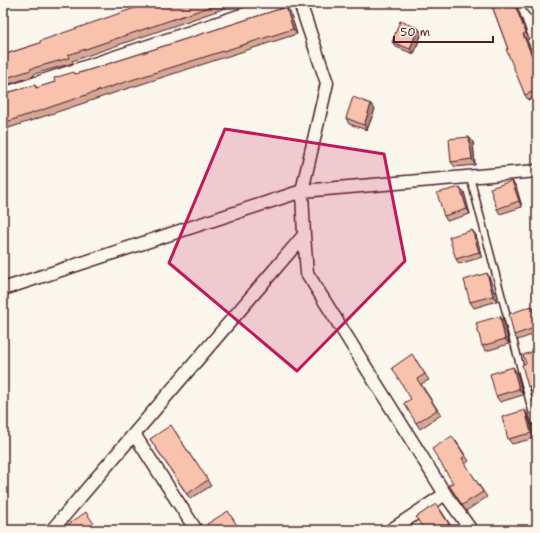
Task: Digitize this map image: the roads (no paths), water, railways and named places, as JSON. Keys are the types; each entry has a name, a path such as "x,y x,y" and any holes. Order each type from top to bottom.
{"street":[{"path":"3,94 278,3"},
{"path":"300,3 327,83 302,191 307,273 445,494 471,530"},
{"path":"3,289 302,191 537,171"},
{"path":"52,530 304,235"},
{"path":"134,434 196,530"},
{"path":"391,530 445,494"}],"lane":[{"path":"470,177 535,422"}]}
